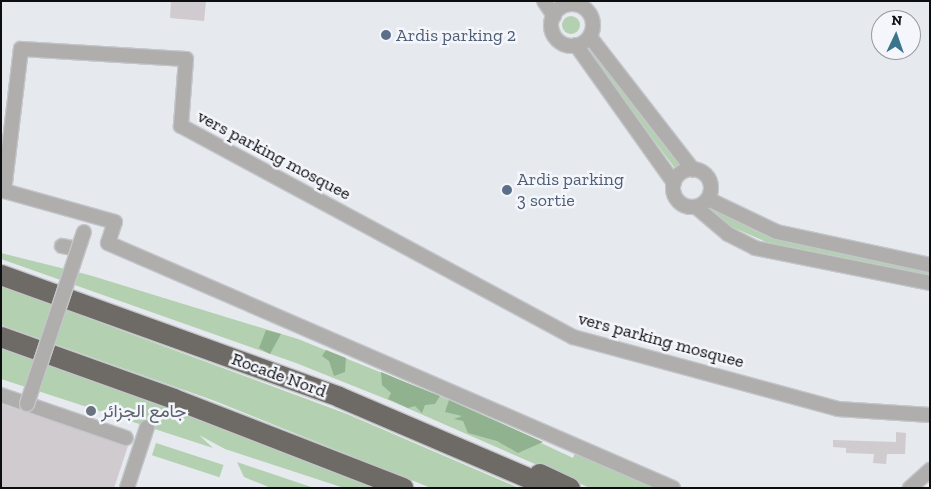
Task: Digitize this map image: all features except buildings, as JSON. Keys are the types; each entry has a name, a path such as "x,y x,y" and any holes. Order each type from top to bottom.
{"highway":[{"name":"Rocade Nord","path":"1,275 339,397 551,488"},
{"path":"1,337 182,402 403,488"},
{"path":"339,397 405,417 570,488"}],"street":[{"path":"544,1 554,16 555,37 576,45 674,183 677,200 696,207 728,234 756,248 930,283"},
{"path":"554,16 566,3 588,11 593,22 590,37 576,45"},
{"path":"590,37 694,170 708,179 708,199"},
{"name":"vers parking mosquee","path":"673,488 108,243 115,222 4,191 21,49 186,59 181,126 573,337 838,409 930,415"},
{"path":"674,183 682,172 694,170"},
{"path":"696,207 708,199"},
{"path":"708,199 777,232 930,265"},
{"path":"28,404 84,232"},
{"path":"62,246 78,250"},
{"path":"1,395 126,438"},
{"path":"127,488 147,426"},
{"path":"910,488 930,470"}],"green space":[{"path":"571,16 577,19 580,25 577,31 571,34 565,31 562,25 565,19"},
{"path":"588,43 681,166 676,170 583,47"},
{"path":"711,205 757,232 930,268 930,275 766,242 730,226 707,209"},
{"path":"1,253 89,275 298,339 449,400 573,458 576,450 663,488 590,488 391,401 296,363 1,259"},
{"path":"1,286 347,414 519,488 431,488 215,401 1,325"},
{"path":"266,330 281,334 270,354 259,348"},
{"path":"1,347 221,426 379,488 344,488 225,449 199,435 213,448 1,379"},
{"path":"326,350 346,358 345,372 334,376 329,361 322,356"},
{"path":"381,372 440,396 435,404 425,405 422,413 415,406 408,408 388,399 391,393 382,385"},
{"path":"449,400 543,442 518,453 497,441 468,433 463,421 454,419 462,416 445,412"},
{"path":"156,443 224,465 220,477 152,455"},
{"path":"237,462 314,488 271,488 244,477"}],"place":[{"name":"Ardis parking 2","path":"386,35"},
{"name":"Ardis parking 3 sortie","path":"507,190"},
{"name":"جامع الجزائر","path":"91,411"}]}
